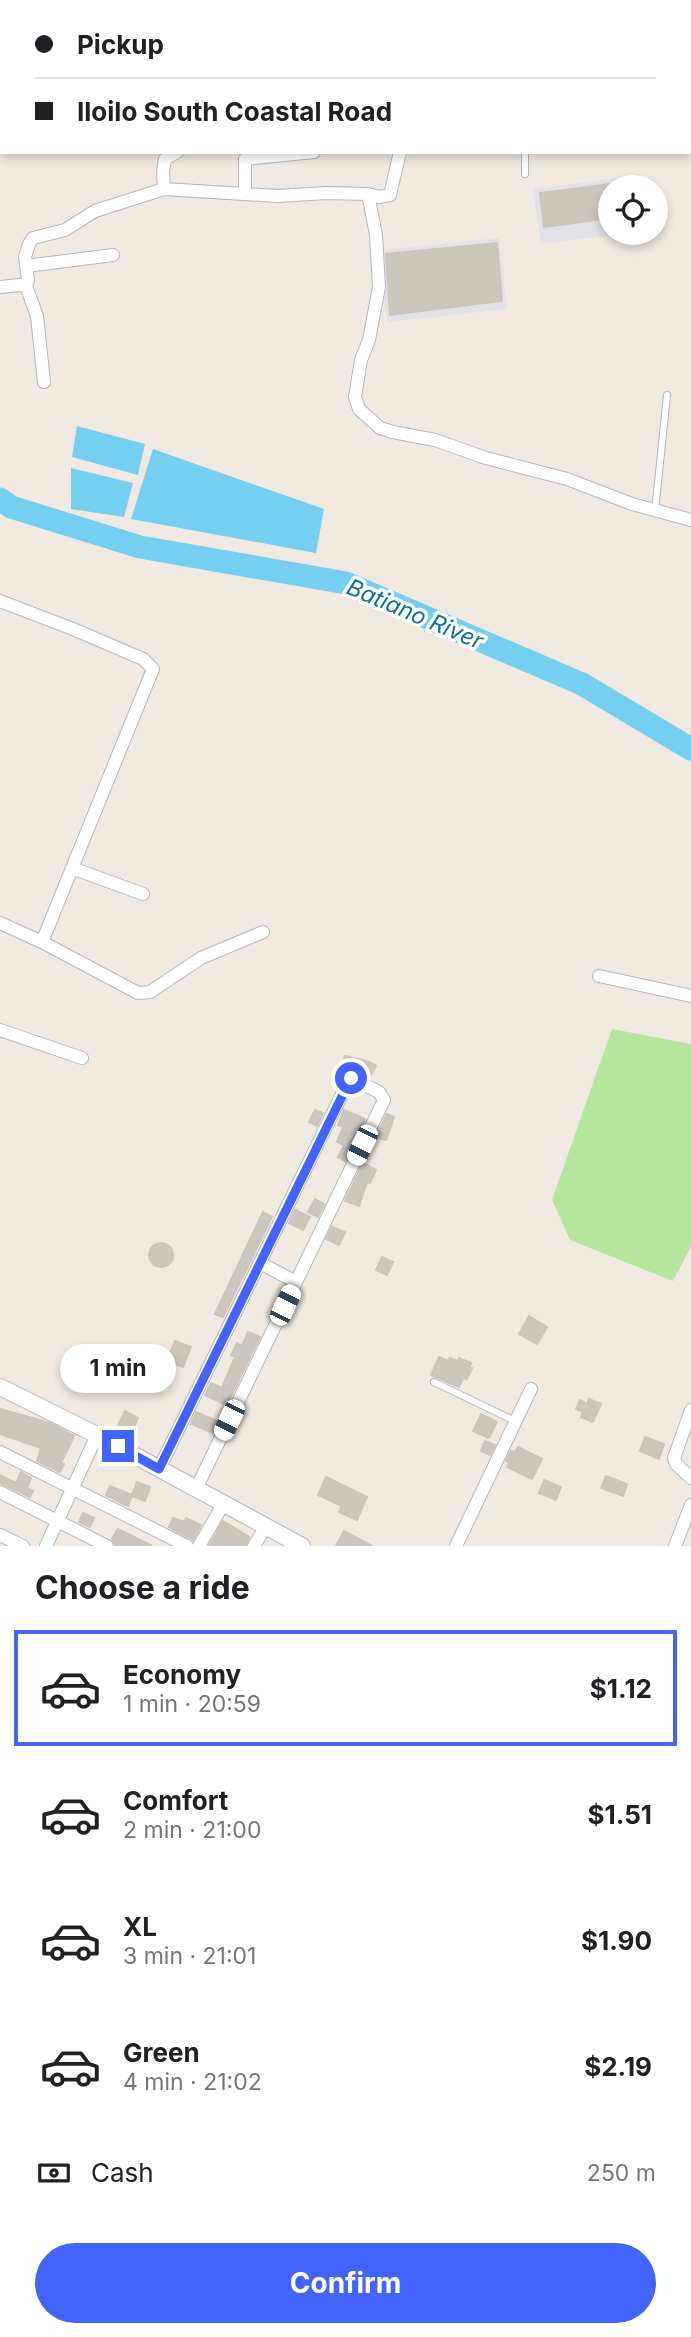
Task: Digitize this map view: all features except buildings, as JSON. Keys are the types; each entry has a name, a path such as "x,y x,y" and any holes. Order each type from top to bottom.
{"street":[{"path":"164,189 165,159 174,154"},
{"path":"245,193 245,159 294,154"},
{"path":"44,382 37,316 26,286 28,280 25,257 33,238 65,230 96,211 164,189 278,196 390,195 400,154"},
{"path":"368,194 376,235 379,287 369,340 361,360 355,397 359,409 380,428 435,440 498,461 567,479 632,504 691,520"},
{"path":"26,265 113,255"},
{"path":"0,287 26,286"},
{"path":"0,601 143,659 153,669 42,942"},
{"path":"72,868 143,894"},
{"path":"0,922 138,993 150,992 201,958 264,932"},
{"path":"600,976 691,996"},
{"path":"1,1032 82,1058"},
{"path":"159,1469 351,1078 379,1092 384,1100 196,1489"},
{"path":"260,1264 296,1282"},
{"path":"0,1387 97,1435 302,1546"},
{"path":"456,1546 531,1389"},
{"path":"691,1410 674,1458 676,1464 691,1478"},
{"path":"46,1546 97,1435"},
{"path":"0,1452 187,1546"},
{"path":"0,1492 107,1546"},
{"path":"199,1546 224,1503"},
{"path":"675,1546 691,1505"},
{"path":"254,1546 265,1526"},
{"path":"0,1535 23,1546"}],"lane":[{"path":"524,174 526,154"},
{"path":"655,510 667,395"},
{"path":"433,1382 515,1421"}],"shaded area":[{"path":"598,181 598,237 541,244 533,189"},
{"path":"499,238 507,309 387,322 380,250"}],"green space":[{"path":"612,1029 691,1044 691,1246 673,1281 570,1240 552,1200"}],"water":[{"path":"77,426 145,444 138,475 72,457"},
{"path":"153,449 324,509 316,553 131,519"},
{"path":"71,468 133,483 124,517 71,509"}],"waterway":[{"name":"Batiano River","path":"0,499 11,507 140,547 346,583 582,684 691,749"}],"route":[{"path":"118,1446 159,1469 351,1078"}]}
